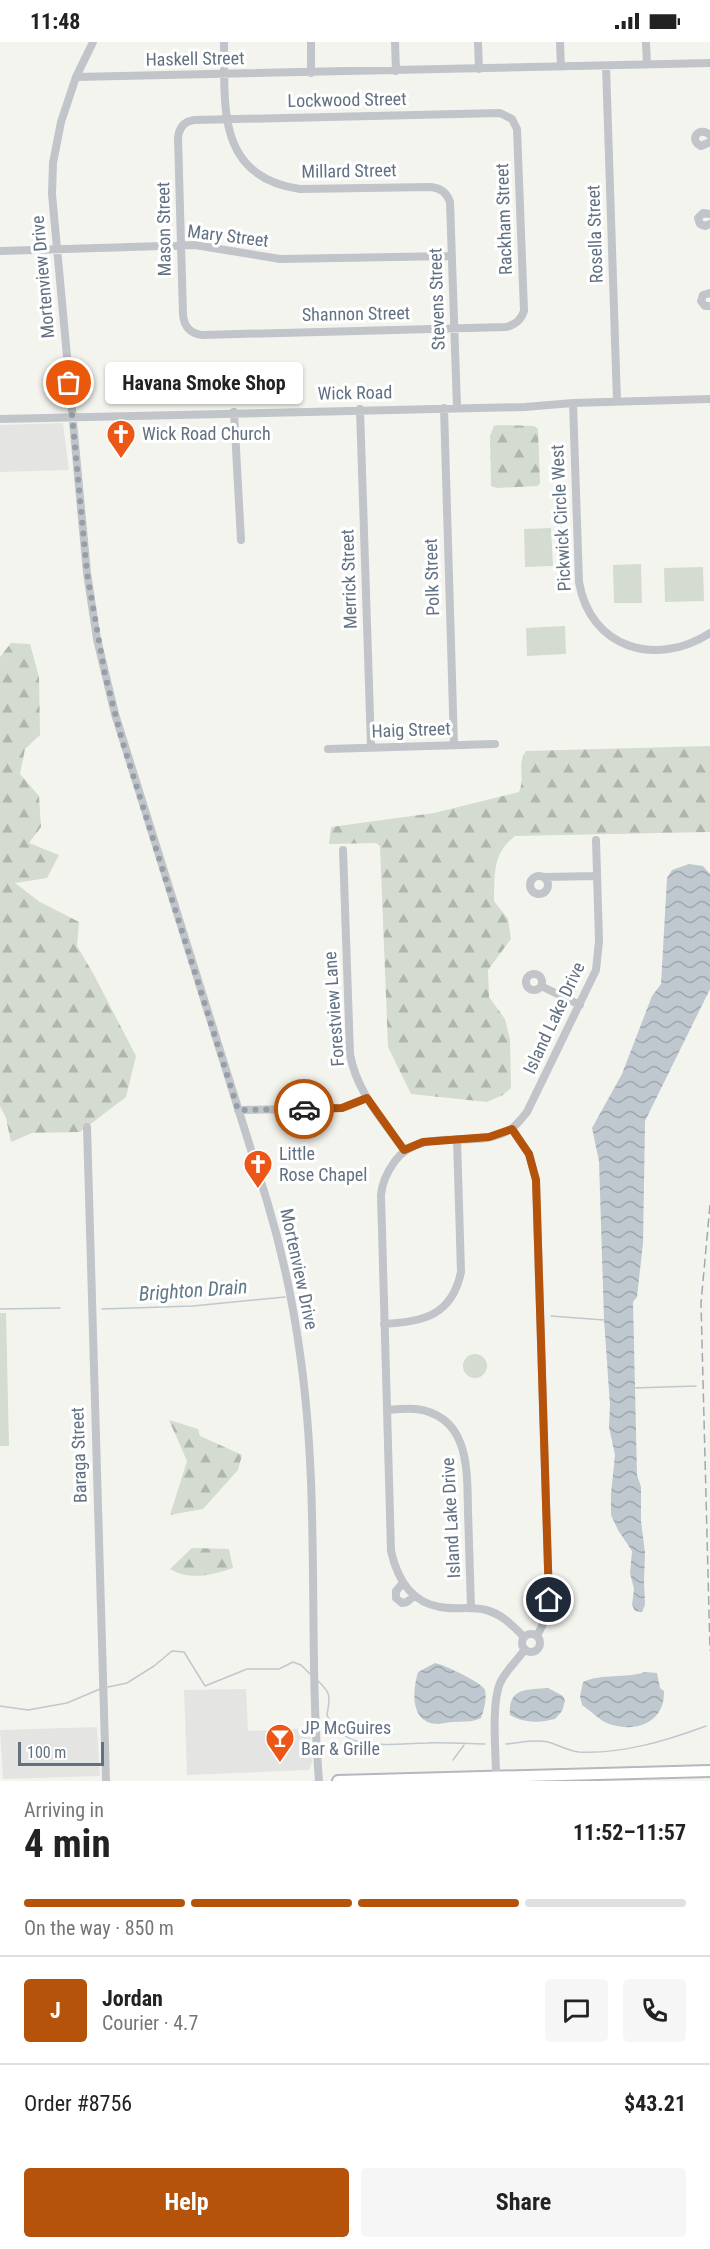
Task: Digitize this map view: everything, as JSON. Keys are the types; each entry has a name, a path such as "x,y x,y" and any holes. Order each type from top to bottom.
{"main road":[{"path":"338,1781 443,1780 710,1770"}],"street":[{"name":"Mortenview Drive","path":"93,42 76,77 61,122 53,163 52,194 87,573 105,675 122,740 282,1252 302,1362 309,1458 319,1781"},
{"name":"Millard Street","path":"224,42 226,119 232,141 243,160 261,176 281,186 300,189 431,187 444,192"},
{"path":"310,42 312,73"},
{"path":"395,42 396,71"},
{"path":"478,42 479,69"},
{"path":"560,42 561,67"},
{"path":"646,42 647,65"},
{"name":"Haskell Street","path":"76,77 710,63"},
{"name":"Rosella Street","path":"606,66 617,401"},
{"name":"Lockwood Street","path":"183,126 195,120 500,113 512,119"},
{"name":"Rackham Street","path":"512,119 517,129 524,301 520,319"},
{"name":"Mason Street","path":"183,126 178,138 183,315 185,324 191,331"},
{"path":"710,135 705,131 700,131 696,134 695,139 697,144 702,146 710,142"},
{"name":"Stevens Street","path":"444,192 450,202 457,407"},
{"path":"710,214 703,213 698,218 700,224 705,226 710,224"},
{"name":"Mary Street","path":"0,251 209,246 280,259 452,256"},
{"path":"710,293 703,295 702,301 705,306 710,306"},
{"name":"Shannon Street","path":"191,331 203,335 506,327 520,319"},
{"name":"Wick Road","path":"0,419 542,406 617,401 710,399"},
{"name":"Pickwick Circle West","path":"573,403 579,582 588,612 599,627 613,639 637,648 664,650 688,645 710,633"},
{"name":"Polk Street","path":"444,408 454,745"},
{"name":"Merrick Street","path":"360,409 371,747"},
{"path":"234,412 241,540"},
{"name":"Haig Street","path":"328,749 495,744"},
{"name":"Island Lake Drive","path":"512,1129 527,1113 596,970 598,956 596,840"},
{"name":"Forestview Lane","path":"344,850 350,1054 357,1081 404,1150"},
{"path":"544,877 597,876"},
{"path":"542,986 580,1005"},
{"path":"238,1110 342,1108 367,1098"},
{"name":"Baraga Street","path":"87,1127 106,1781"},
{"path":"524,1637 499,1615 487,1610 471,1607 439,1607 414,1596 403,1583 395,1568 391,1551 384,1324 381,1190 388,1170 404,1150 423,1142 489,1137 512,1129 529,1154 536,1180 549,1600 545,1620 537,1636"},
{"path":"384,1324 413,1322 430,1316 444,1306 458,1284 461,1268 457,1139"},
{"name":"Island Lake Drive","path":"388,1410 415,1409 428,1412 450,1426 462,1443 466,1457 471,1607"},
{"path":"403,1583 396,1591 396,1598 402,1603 414,1596"},
{"path":"529,1634 537,1636 540,1641 538,1649 530,1652 525,1649 522,1644 524,1637 529,1634"},
{"path":"496,1777 498,1691 509,1668 525,1649"}],"shaded area":[{"path":"63,423 69,470 0,472 0,425"},
{"path":"246,1689 248,1731 310,1728 312,1762 309,1770 187,1775 184,1690"},
{"path":"97,1727 100,1776 3,1779 0,1730"}],"green space":[{"path":"494,426 534,426 538,429 540,484 537,486 497,488 491,486 490,436"},
{"path":"551,528 553,566 525,567 524,529"},
{"path":"641,564 642,603 614,603 613,565"},
{"path":"703,567 704,601 665,602 664,568"},
{"path":"565,626 566,654 527,656 526,628"},
{"path":"11,643 30,644 39,677 40,735 25,749 20,774 39,796 41,827 29,843 59,855 47,878 15,883 40,902 79,922 77,946 136,1056 126,1097 80,1132 32,1133 11,1142 6,1118 0,1106 0,657"},
{"path":"710,746 710,832 515,836 508,843 502,850 496,865 494,901 508,919 511,939 488,970 489,997 505,1019 510,1040 511,1088 503,1095 487,1102 411,1094 388,1047 380,846 376,843 329,844 331,827 434,813 519,792 522,781 522,761 526,751"},
{"path":"0,1313 6,1313 9,1446 0,1446"},
{"path":"475,1354 483,1358 487,1366 483,1374 475,1378 467,1374 463,1366 467,1358"},
{"path":"169,1420 198,1429 200,1436 242,1455 238,1470 203,1509 170,1515 187,1461"},
{"path":"192,1548 229,1549 233,1568 209,1575 193,1576 170,1569"}],"water":[{"path":"689,864 703,866 710,874 710,989 645,1121 643,1243 637,1297 633,1302 637,1475 641,1487 641,1521 645,1553 645,1605 642,1612 635,1611 632,1605 634,1589 630,1573 632,1551 611,1515 615,1455 609,1427 610,1405 604,1319 599,1161 592,1128 622,1074 652,996 661,984 667,878 672,870"},
{"path":"435,1663 462,1674 483,1687 486,1697 481,1718 439,1724 423,1719 415,1706 416,1680 418,1672"},
{"path":"645,1672 657,1673 660,1688 664,1691 660,1711 647,1723 629,1727 609,1724 582,1705 580,1696 583,1682"},
{"path":"548,1688 563,1696 565,1701 562,1711 555,1719 532,1722 510,1715 512,1699 520,1692"}],"waterway":[{"name":"Brighton Drain","path":"102,1309 193,1306 285,1297"},
{"name":"Brighton Drain","path":"0,1309 60,1308"},
{"name":"Brighton Drain","path":"551,1316 604,1320"},
{"name":"Brighton Drain","path":"633,1388 696,1386"},
{"path":"108,1687 127,1683 172,1651 184,1652 205,1686 247,1669 279,1669 293,1662 301,1665 311,1675"},
{"path":"317,1680 328,1692 327,1715 335,1728 345,1736 358,1741 385,1745 485,1744"},
{"path":"0,1706 28,1710 67,1703 100,1689"},
{"path":"506,1744 543,1741 579,1752 611,1751 660,1741 706,1726"},
{"path":"453,1760 464,1745"}],"railway":[{"path":"710,1205 701,1303 710,1651"}],"way so far":[{"path":"69,383 87,573 92,613 105,675 122,740 238,1110 304,1109"}],"place":[{"name":"Havana Smoke Shop","path":"69,383"},
{"name":"Wick Road Church","path":"121,460"},
{"name":"Little Rose Chapel","path":"258,1190"},
{"name":"JP McGuires Bar & Grille","path":"280,1764"}],"route":[{"path":"304,1109 342,1108 367,1098 404,1150 423,1142 489,1137 512,1129 529,1154 536,1180 549,1600"}]}
